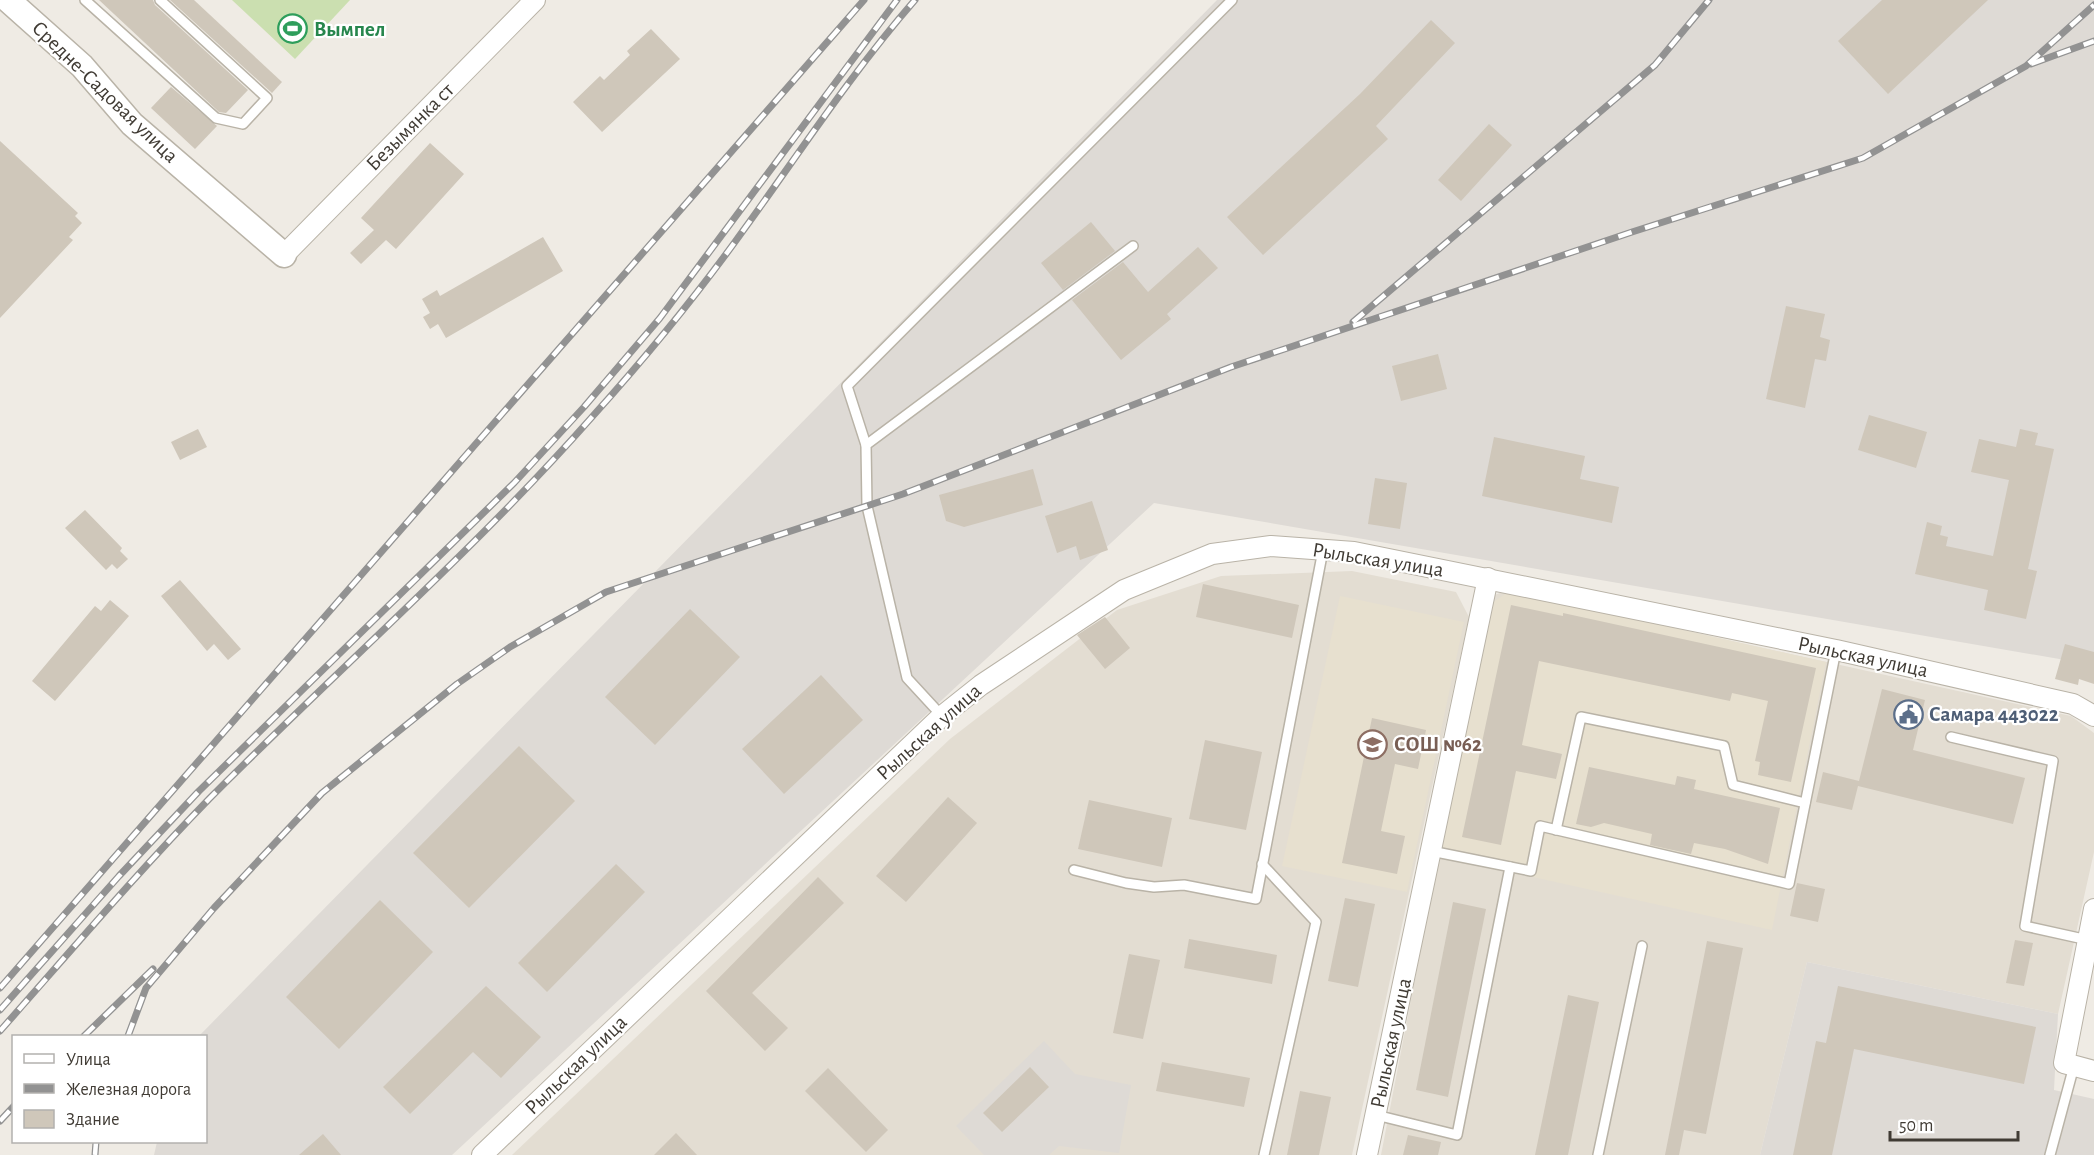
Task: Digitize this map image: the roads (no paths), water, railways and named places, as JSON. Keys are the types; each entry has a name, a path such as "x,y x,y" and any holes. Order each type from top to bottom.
{"street":[{"name":"Средне-Садовая улица","path":"8,0 82,66 132,124 284,255"},
{"name":"Безымянка ст","path":"284,255 535,0"},
{"name":"Рыльская улица","path":"482,1155 942,717 981,685 1124,590 1212,554 1271,546 1354,552 1836,650 2073,704 2094,716"},
{"name":"Рыльская улица","path":"1367,1155 1488,578"},
{"path":"2094,909 2064,1063 2094,1071"}],"lane":[{"path":"85,0 216,118 243,124 267,98 160,0"},
{"path":"942,717 907,678 867,506 866,445 847,386 1232,0"},
{"path":"866,445 1133,246"},
{"path":"1074,870 1125,883 1154,887 1184,885 1256,899 1323,550"},
{"path":"1431,851 1531,871 1540,826 1789,884 1836,650"},
{"path":"1556,830 1581,717 1724,746 1733,785 1805,803"},
{"path":"1951,737 2053,761 2025,926 2088,939"},
{"path":"1262,864 1316,922 1264,1155"},
{"path":"1376,1115 1457,1135 1510,867"},
{"path":"1598,1155 1642,946"},
{"path":"2050,1155 2074,1066"}],"railway":[{"path":"0,988 864,0"},
{"path":"0,1010 119,876 199,791 514,483 584,407 660,318 897,0"},
{"path":"0,1031 182,827 257,751 500,516 612,394 709,277 848,83 915,0"},
{"path":"1353,322 1655,65 1709,0"},
{"path":"128,1035 146,988 214,908 322,793 457,684 510,647 606,592 903,494 1231,367 1632,232 1863,158 2026,66 2094,5"},
{"path":"2031,64 2094,41"},
{"path":"85,1035 153,969"},
{"path":"0,1121 12,1108"},
{"path":"95,1155 96,1143"}],"place":[{"name":"Вымпел","path":"293,29"},
{"name":"Самара 443022","path":"1908,714"},
{"name":"СОШ №62","path":"1373,744"}]}
